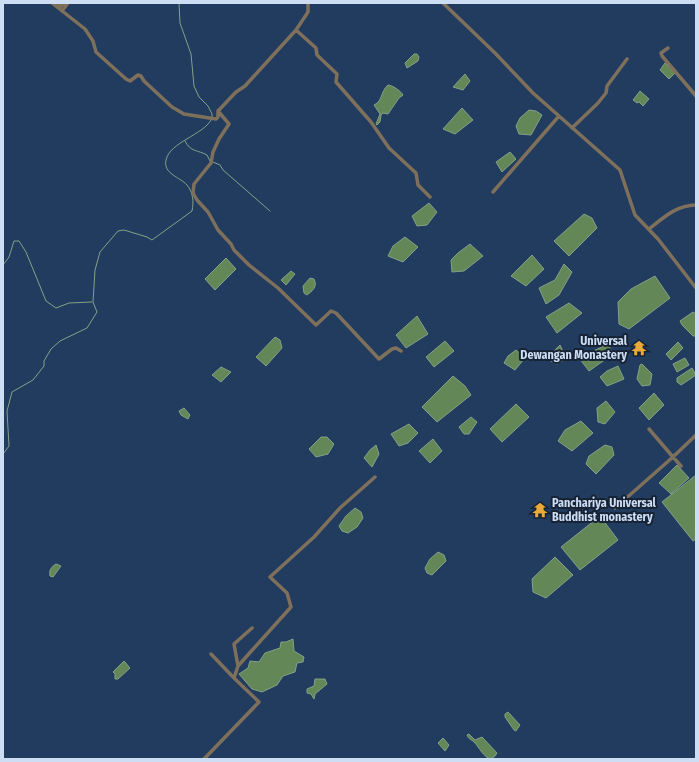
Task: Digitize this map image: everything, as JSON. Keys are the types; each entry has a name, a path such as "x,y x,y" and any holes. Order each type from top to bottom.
{"street":[{"path":"54,3 60,7 64,3"},
{"path":"54,3 85,30 92,41 96,52 126,79 130,81 138,75 141,76 144,81 172,107 184,114 216,120 218,117 218,111 236,92 245,86 296,30 308,12 308,3"},
{"path":"62,11 68,3"},
{"path":"443,3 495,53 533,93 620,170 635,215 649,229 696,288"},
{"path":"296,30 316,48 317,55 338,74 336,82 371,122 389,148 416,173 418,185 430,197"},
{"path":"668,48 661,53 662,56 696,96"},
{"path":"572,128 598,103 606,93 607,86 627,59"},
{"path":"218,111 229,124 222,133 213,152 211,163 194,184 193,193 208,212 218,230 241,257 278,288 316,326 331,311 336,313 380,359 392,349 396,348 401,351"},
{"path":"493,192 559,116"},
{"path":"649,229 678,208 696,205"},
{"path":"649,428 681,466"},
{"path":"615,508 673,458 696,435"},
{"path":"234,678 238,666 291,607 287,593 270,577 314,537 340,508 375,477"},
{"path":"238,666 234,644 252,628"},
{"path":"206,758 259,702 211,654"}],"shaded area":[{"path":"414,54 417,54 419,57 418,61 407,68 405,63"},
{"path":"665,63 675,73 669,79 660,70"},
{"path":"465,74 470,81 463,90 453,87"},
{"path":"388,85 396,88 403,95 399,98 388,114 383,113 381,115 380,122 377,125 376,124 380,114 374,105 379,101"},
{"path":"640,91 649,99 643,106 639,102 637,103 633,100"},
{"path":"462,108 473,120 455,134 443,129"},
{"path":"529,110 536,111 542,115 531,135 519,134 516,126 520,118"},
{"path":"510,152 516,159 502,172 496,162"},
{"path":"429,203 437,212 427,225 417,226 412,216"},
{"path":"584,214 592,218 597,228 569,256 554,241"},
{"path":"405,237 418,247 403,262 388,256 393,246"},
{"path":"470,244 483,256 464,271 452,272 451,260"},
{"path":"532,255 544,269 526,286 511,276"},
{"path":"226,258 236,269 215,290 205,279"},
{"path":"564,264 572,272 559,295 546,304 539,288 555,280"},
{"path":"291,271 295,274 286,285 281,280"},
{"path":"655,276 670,298 629,329 619,324 618,302 631,289"},
{"path":"310,278 314,279 315,284 314,288 307,295 304,293 303,286"},
{"path":"569,303 582,313 557,333 546,317"},
{"path":"693,312 696,314 696,336 693,336 680,321"},
{"path":"417,316 428,334 406,348 396,335"},
{"path":"275,337 280,340 282,348 266,366 256,357"},
{"path":"445,341 454,351 434,367 426,357"},
{"path":"678,342 683,348 671,360 666,354"},
{"path":"608,344 613,354 589,371 579,358"},
{"path":"560,345 566,358 557,364 551,361 550,355"},
{"path":"516,350 525,358 515,370 504,363 508,356"},
{"path":"685,358 689,365 677,372 673,364"},
{"path":"642,364 652,374 650,385 642,386 637,379 640,365"},
{"path":"618,366 624,379 607,386 600,377 607,371"},
{"path":"221,367 231,372 221,382 212,375"},
{"path":"692,368 696,375 681,385 677,382 677,378"},
{"path":"453,376 465,386 471,395 437,422 422,407"},
{"path":"654,393 664,405 649,420 639,408"},
{"path":"606,401 615,412 605,424 598,422 597,408"},
{"path":"516,404 529,417 502,442 490,429"},
{"path":"184,408 190,415 188,419 181,415 179,411"},
{"path":"471,417 477,422 469,434 464,434 459,427"},
{"path":"581,421 593,433 572,451 558,441 565,430"},
{"path":"409,424 418,433 408,443 399,446 391,434"},
{"path":"321,437 327,437 334,444 328,454 316,457 309,449"},
{"path":"433,439 442,451 430,463 419,451"},
{"path":"376,445 379,454 372,467 364,458"},
{"path":"605,445 612,447 614,455 596,474 586,464 589,456"},
{"path":"677,465 689,478 671,494 659,483"},
{"path":"696,475 696,539 693,541 662,502"},
{"path":"355,508 361,512 363,518 357,527 348,533 342,531 339,526 346,516"},
{"path":"600,516 618,540 580,570 561,547"},
{"path":"438,552 444,555 446,561 432,575 427,573 425,568 430,559"},
{"path":"555,557 573,575 546,598 533,592 532,579"},
{"path":"56,564 61,566 53,577 50,576 51,569"},
{"path":"293,639 294,651 304,657 303,662 297,663 295,672 283,676 277,685 262,692 252,689 239,674 248,668 250,661 259,662 265,653 280,648 281,642 286,642"},
{"path":"124,661 130,668 118,679 115,679 115,674 113,672"},
{"path":"315,679 325,679 327,684 315,694 314,699 311,694 307,693 307,689 314,686"},
{"path":"508,712 520,725 516,731 505,717 505,714"},
{"path":"469,734 475,740 482,737 497,753 495,756 491,759 488,758 469,738 467,735"},
{"path":"443,738 449,745 445,751 438,743"}],"waterway":[{"path":"179,3 180,23 191,54 194,86 199,97 208,106 212,117"},
{"path":"3,454 9,446 7,411 12,392 33,380 44,366 44,361 51,349 60,341 87,328 97,312 93,302 95,270 100,252 118,231 124,230 152,240 192,211 193,201 191,191 184,182 169,172 167,169 166,160 174,148 201,130 211,120"},
{"path":"185,141 192,149 207,155 210,161"},
{"path":"213,162 220,165 223,170 270,211"},
{"path":"3,265 9,257 14,241 19,241 26,252 46,301 56,308 69,303 92,302"}],"place":[{"name":"Universal Dewangan Monastery","path":"639,348"},
{"name":"Panchariya Universal Buddhist monastery","path":"540,510"}]}
